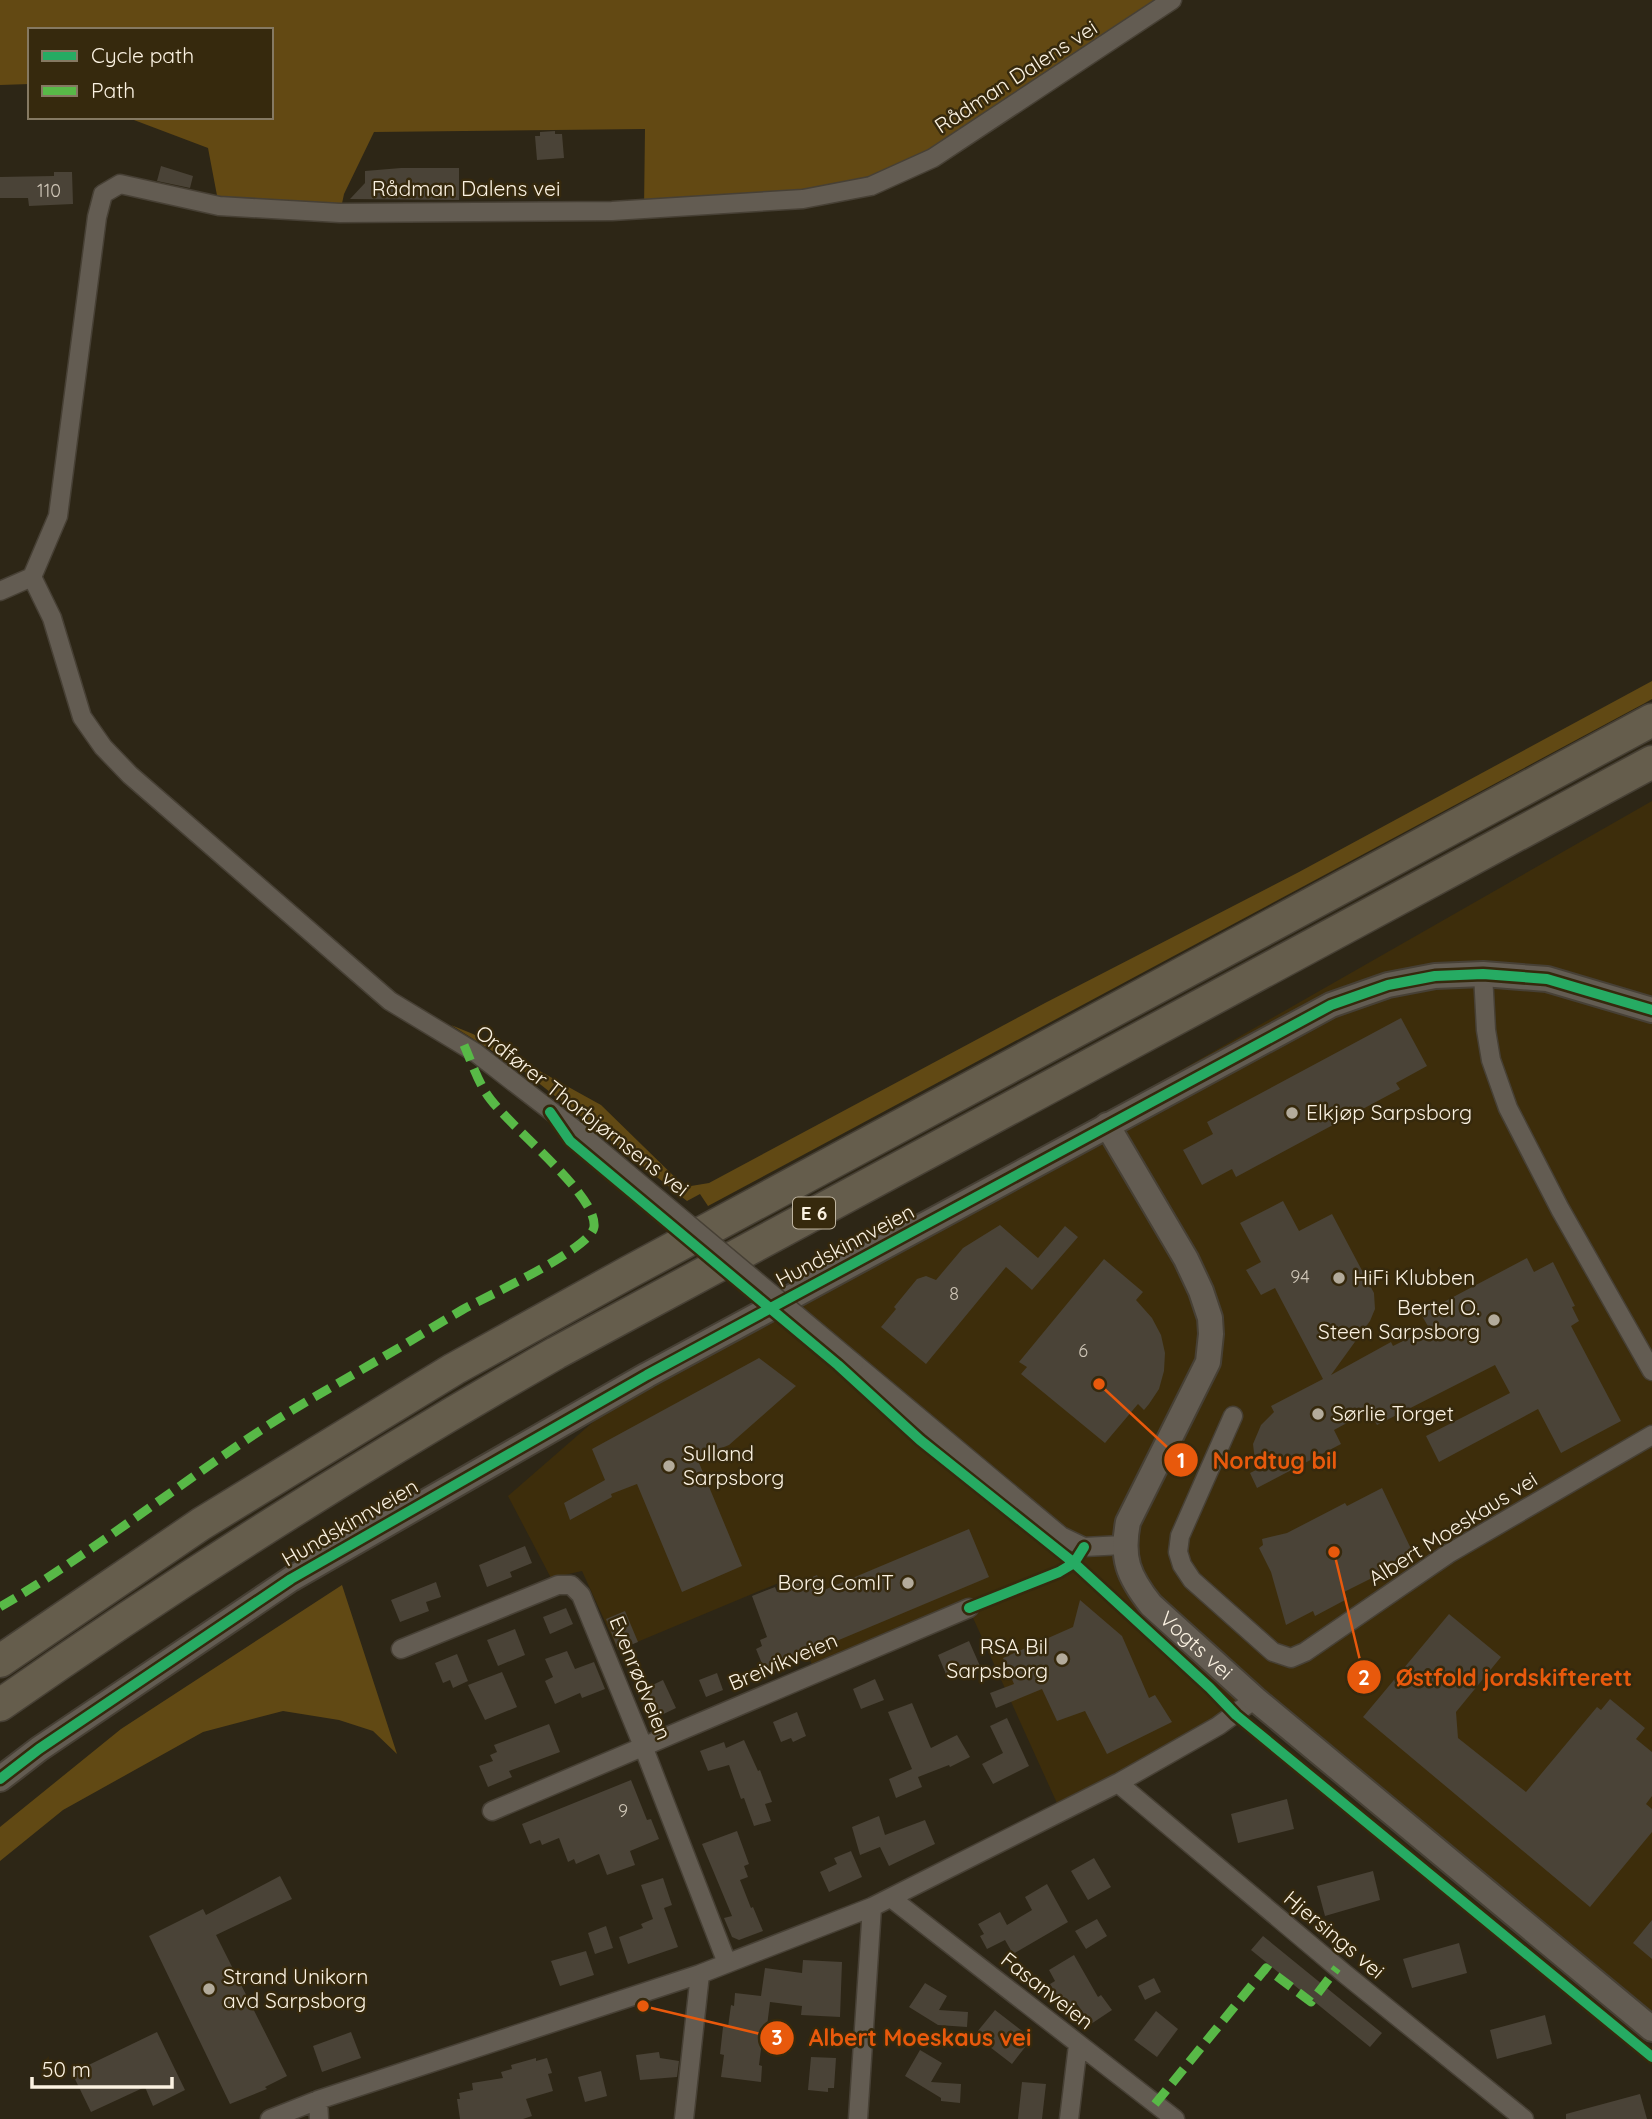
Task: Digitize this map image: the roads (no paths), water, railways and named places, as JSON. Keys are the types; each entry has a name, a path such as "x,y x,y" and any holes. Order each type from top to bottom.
{"highway":[{"name":"E 6","path":"0,1661 201,1524 465,1363 1652,720"},
{"name":"E 6","path":"0,1706 132,1613 290,1511 385,1452 556,1353 1652,762"}],"street":[{"name":"Rådman Dalens vei","path":"32,577 58,516 97,217 103,194 120,184 219,206 340,213 612,211 803,199 871,186 933,158 1172,0"},
{"path":"0,591 32,577"},
{"name":"Ordfører Thorbjørnsens vei","path":"32,577 52,618 82,716 103,747 130,775 390,1001 476,1052 577,1131 1061,1536 1084,1547 1124,1545"},
{"path":"1483,974 1486,1030 1491,1060 1508,1108 1652,1371"},
{"name":"Hundskinnveien","path":"0,1779 50,1741 291,1578 647,1375 1331,1006 1388,985 1435,976 1483,974 1547,979 1652,1010"},
{"path":"1107,1125 1186,1259 1201,1291 1210,1318 1211,1334 1208,1362 1128,1522 1124,1545"},
{"name":"Albert Moeskaus vei","path":"1233,1416 1180,1536 1178,1552 1182,1565 1206,1595 1273,1652 1291,1658 1305,1652 1471,1539 1652,1435"},
{"name":"Vogts vei","path":"1124,1545 1133,1579 1151,1605 1255,1699 1652,2029"},
{"name":"Evenrødveien","path":"401,1649 558,1585 571,1585 581,1595 727,1964"},
{"name":"Breivikveien","path":"492,1811 969,1608"},
{"path":"270,2119 318,2100 700,1974 872,1908 1118,1783 1218,1726 1255,1699"},
{"name":"Hjersings vei","path":"1118,1783 1345,1975 1524,2119"},
{"name":"Fasanveien","path":"891,1898 1175,2119"},
{"path":"858,2119 872,1908"},
{"path":"684,2119 700,1974"},
{"path":"1069,2119 1078,2045"},
{"path":"318,2100 319,2119"}],"place":[{"name":"Elkjøp Sarpsborg","path":"1292,1113"},
{"name":"HiFi Klubben","path":"1339,1278"},
{"name":"Bertel O. Steen Sarpsborg","path":"1494,1320"},
{"name":"Nordtug bil","path":"1099,1384"},
{"name":"Sørlie Torget","path":"1318,1414"},
{"name":"Sulland Sarpsborg","path":"669,1466"},
{"name":"Østfold jordskifterett","path":"1334,1552"},
{"name":"Borg ComIT","path":"908,1583"},
{"name":"RSA Bil Sarpsborg","path":"1062,1659"},
{"name":"Strand Unikorn avd Sarpsborg","path":"209,1989"},
{"name":"Albert Moeskaus vei","path":"643,2006"}]}
